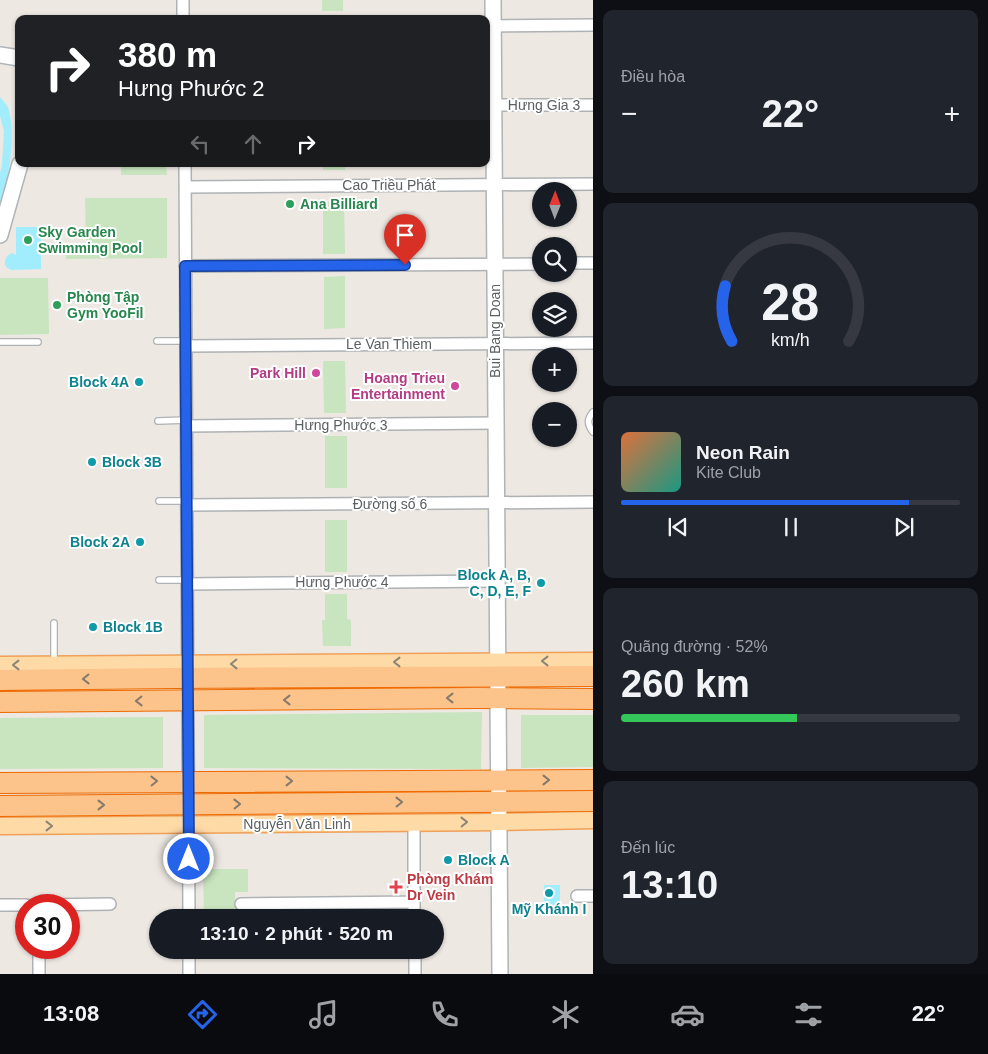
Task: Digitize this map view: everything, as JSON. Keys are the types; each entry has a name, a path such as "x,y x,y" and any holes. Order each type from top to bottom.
{"highway":[{"path":"0,680 187,671 498,669 593,676"},
{"path":"0,702 593,699"},
{"path":"0,783 593,780"},
{"name":"Nguyễn Văn Linh","path":"0,806 593,801"}],"main road":[{"path":"498,669 593,661"},
{"path":"0,665 54,665 187,671"},
{"name":"Nguyễn Văn Linh","path":"0,826 593,820"}],"street":[{"path":"183,0 183,15"},
{"name":"Bui Bang Doan","path":"493,0 490,26 490,105 494,184 495,264 500,974"},
{"path":"490,26 593,25"},
{"path":"0,55 15,57"},
{"name":"Hưng Gia 3","path":"490,105 593,104"},
{"path":"0,235 19,167"},
{"path":"185,167 189,909"},
{"name":"Cao Triều Phát","path":"185,186 593,184"},
{"path":"577,263 593,263"},
{"path":"185,266 532,264"},
{"name":"Le Van Thiem","path":"186,343 593,342"},
{"name":"Hưng Phước 3","path":"187,423 496,424"},
{"name":"Đường số 6","path":"187,503 593,502"},
{"name":"Hưng Phước 4","path":"188,582 497,581"},
{"path":"414,823 414,909"},
{"path":"577,896 593,896"},
{"path":"241,904 414,902"},
{"path":"80,904 110,904"},
{"path":"0,905 15,905"},
{"path":"39,959 39,974"},
{"path":"189,959 190,974"},
{"path":"414,959 415,974"}],"lane":[{"path":"158,341 186,343"},
{"path":"0,342 38,342"},
{"path":"593,412 589,417 589,427 593,432"},
{"path":"158,421 187,423"},
{"path":"159,501 187,503"},
{"path":"159,580 188,582"},
{"path":"54,623 54,665"}],"green space":[{"path":"322,0 343,0 343,11 322,11"},
{"path":"121,167 166,167 167,175 121,175"},
{"path":"323,167 345,167 345,170 323,170"},
{"path":"85,198 167,198 167,258 66,259 66,245 86,245"},
{"path":"344,201 345,254 323,254 323,202"},
{"path":"345,276 345,328 324,329 324,277"},
{"path":"0,278 48,278 49,334 0,335"},
{"path":"323,361 345,361 346,413 324,413"},
{"path":"325,436 347,436 347,488 325,488"},
{"path":"325,520 347,520 347,572 325,572"},
{"path":"325,594 347,594 347,619 351,620 351,646 323,646 322,620 325,620"},
{"path":"482,712 481,769 204,768 204,715"},
{"path":"521,715 593,715 593,767 521,768"},
{"path":"163,717 163,768 0,769 0,718"},
{"path":"203,869 248,869 248,892 235,892 235,909 204,909"}],"water":[{"path":"0,97 8,108 12,133 6,187 0,210 0,173 4,131 0,116"},
{"name":"Sky Garden Swimming Pool","path":"16,227 41,227 41,269 12,270 5,265 5,260 9,255 12,253 16,255"},
{"path":"544,885 560,885 560,911 544,911"}],"place":[{"name":"Ana Billiard","path":"290,204"},
{"name":"Sky Garden Swimming Pool","path":"28,240"},
{"name":"Phòng Tập Gym YooFil","path":"57,305"},
{"name":"Park Hill","path":"316,373"},
{"name":"Block 4A","path":"139,382"},
{"name":"Hoang Trieu Entertainment","path":"455,386"},
{"name":"Block 3B","path":"92,462"},
{"name":"Block 2A","path":"140,542"},
{"name":"Block A, B, C, D, E, F","path":"541,583"},
{"name":"Block 1B","path":"93,627"},
{"name":"Block A","path":"448,860"},
{"name":"Phòng Khám Dr Vein","path":"396,887"},
{"name":"Mỹ Khánh I","path":"549,893"}],"route":[{"path":"189,859 185,266 405,265"}]}
